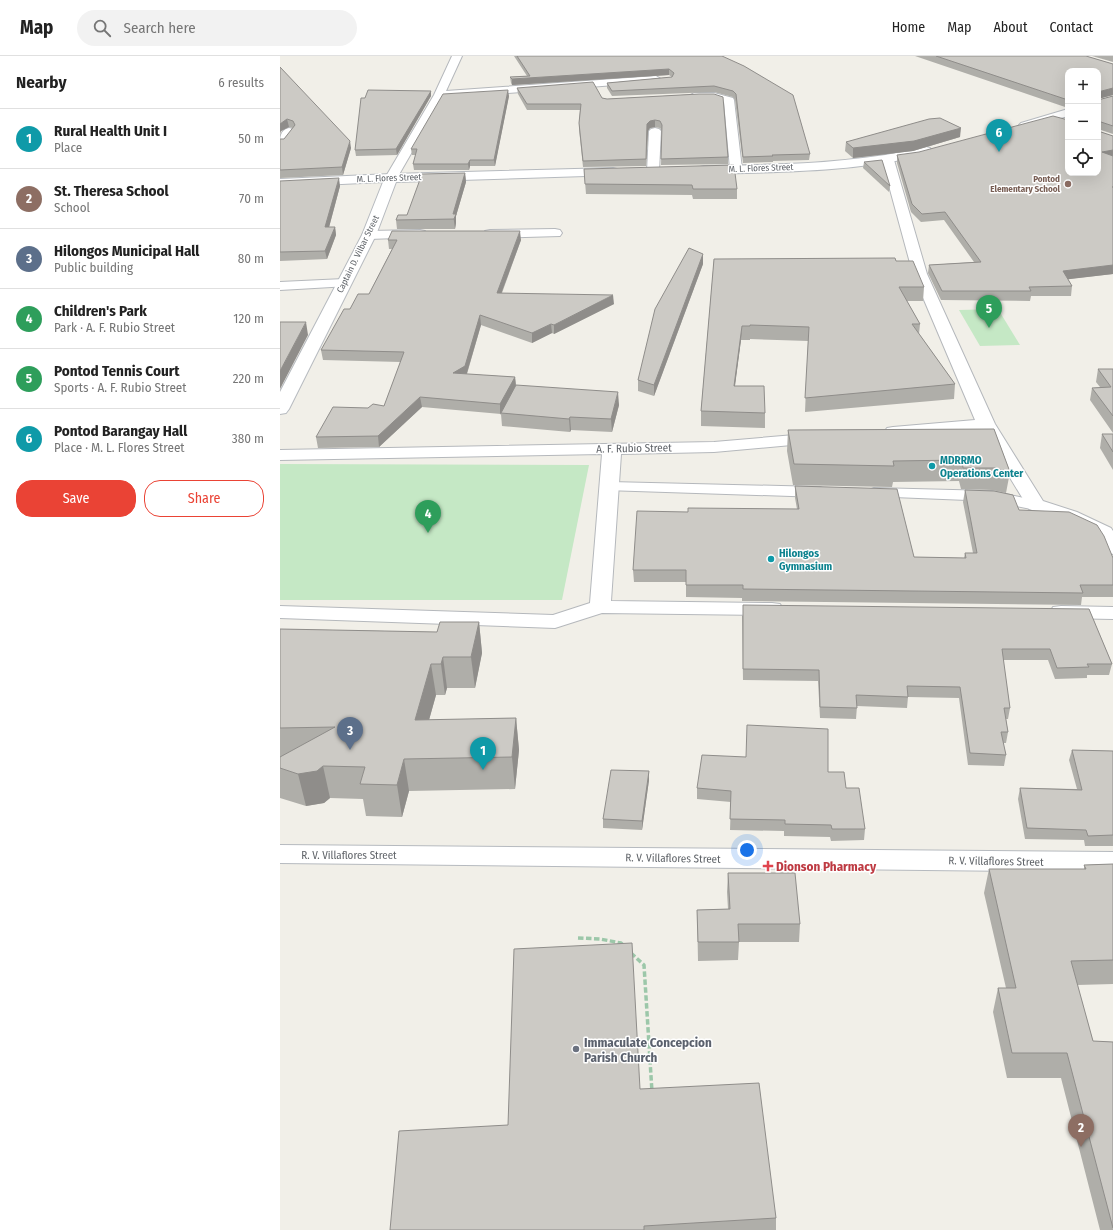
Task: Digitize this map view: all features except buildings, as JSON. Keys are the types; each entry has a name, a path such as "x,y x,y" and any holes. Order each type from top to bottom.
{"street":[{"name":"Captain D. Vilbar Street","path":"280,409 369,235 391,178 439,95 457,56"},
{"path":"439,95 668,79"},
{"path":"597,83 604,95"},
{"path":"684,96 714,96 729,100 736,169"},
{"path":"1015,128 1065,113"},
{"path":"1050,118 1065,123"},
{"path":"280,142 289,131"},
{"path":"653,171 655,131"},
{"name":"M. L. Flores Street","path":"691,170 819,166 888,160 938,148"},
{"path":"888,160 920,274 986,424 1036,505 1070,516 1110,537"},
{"path":"637,171 668,170"},
{"name":"M. L. Flores Street","path":"280,183 391,178 621,172"},
{"path":"478,234 555,233"},
{"path":"369,235 431,234"},
{"path":"280,286 344,283"},
{"path":"877,433 986,424"},
{"name":"A. F. Rubio Street","path":"280,455 714,447 838,436"},
{"path":"600,607 612,449"},
{"path":"280,612 555,622 600,607 789,609"},
{"path":"1042,612 1113,613"},
{"name":"R. V. Villaflores Street","path":"280,854 1113,862"}],"lane":[{"path":"610,487 832,492"},
{"path":"856,493 992,496 1036,505"}],"path":[{"path":"578,938 600,939 621,943 644,965 652,1096"}],"green space":[{"path":"998,309 1020,345 980,346 959,310"},
{"path":"280,464 589,465 562,600 280,600"}],"place":[{"name":"Pontod Barangay Hall","path":"999,152"},
{"name":"Pontod Elementary School","path":"1068,184"},
{"name":"Pontod Tennis Court","path":"989,328"},
{"name":"MDRRMO Operations Center","path":"932,466"},
{"name":"Children's Park","path":"428,533"},
{"name":"Hilongos Gymnasium","path":"771,559"},
{"name":"Hilongos Municipal Hall","path":"350,750"},
{"name":"Rural Health Unit I","path":"483,770"},
{"name":"Dionson Pharmacy","path":"768,866"},
{"name":"Immaculate Concepcion Parish Church","path":"576,1049"},
{"name":"St. Theresa School","path":"1081,1147"}]}
